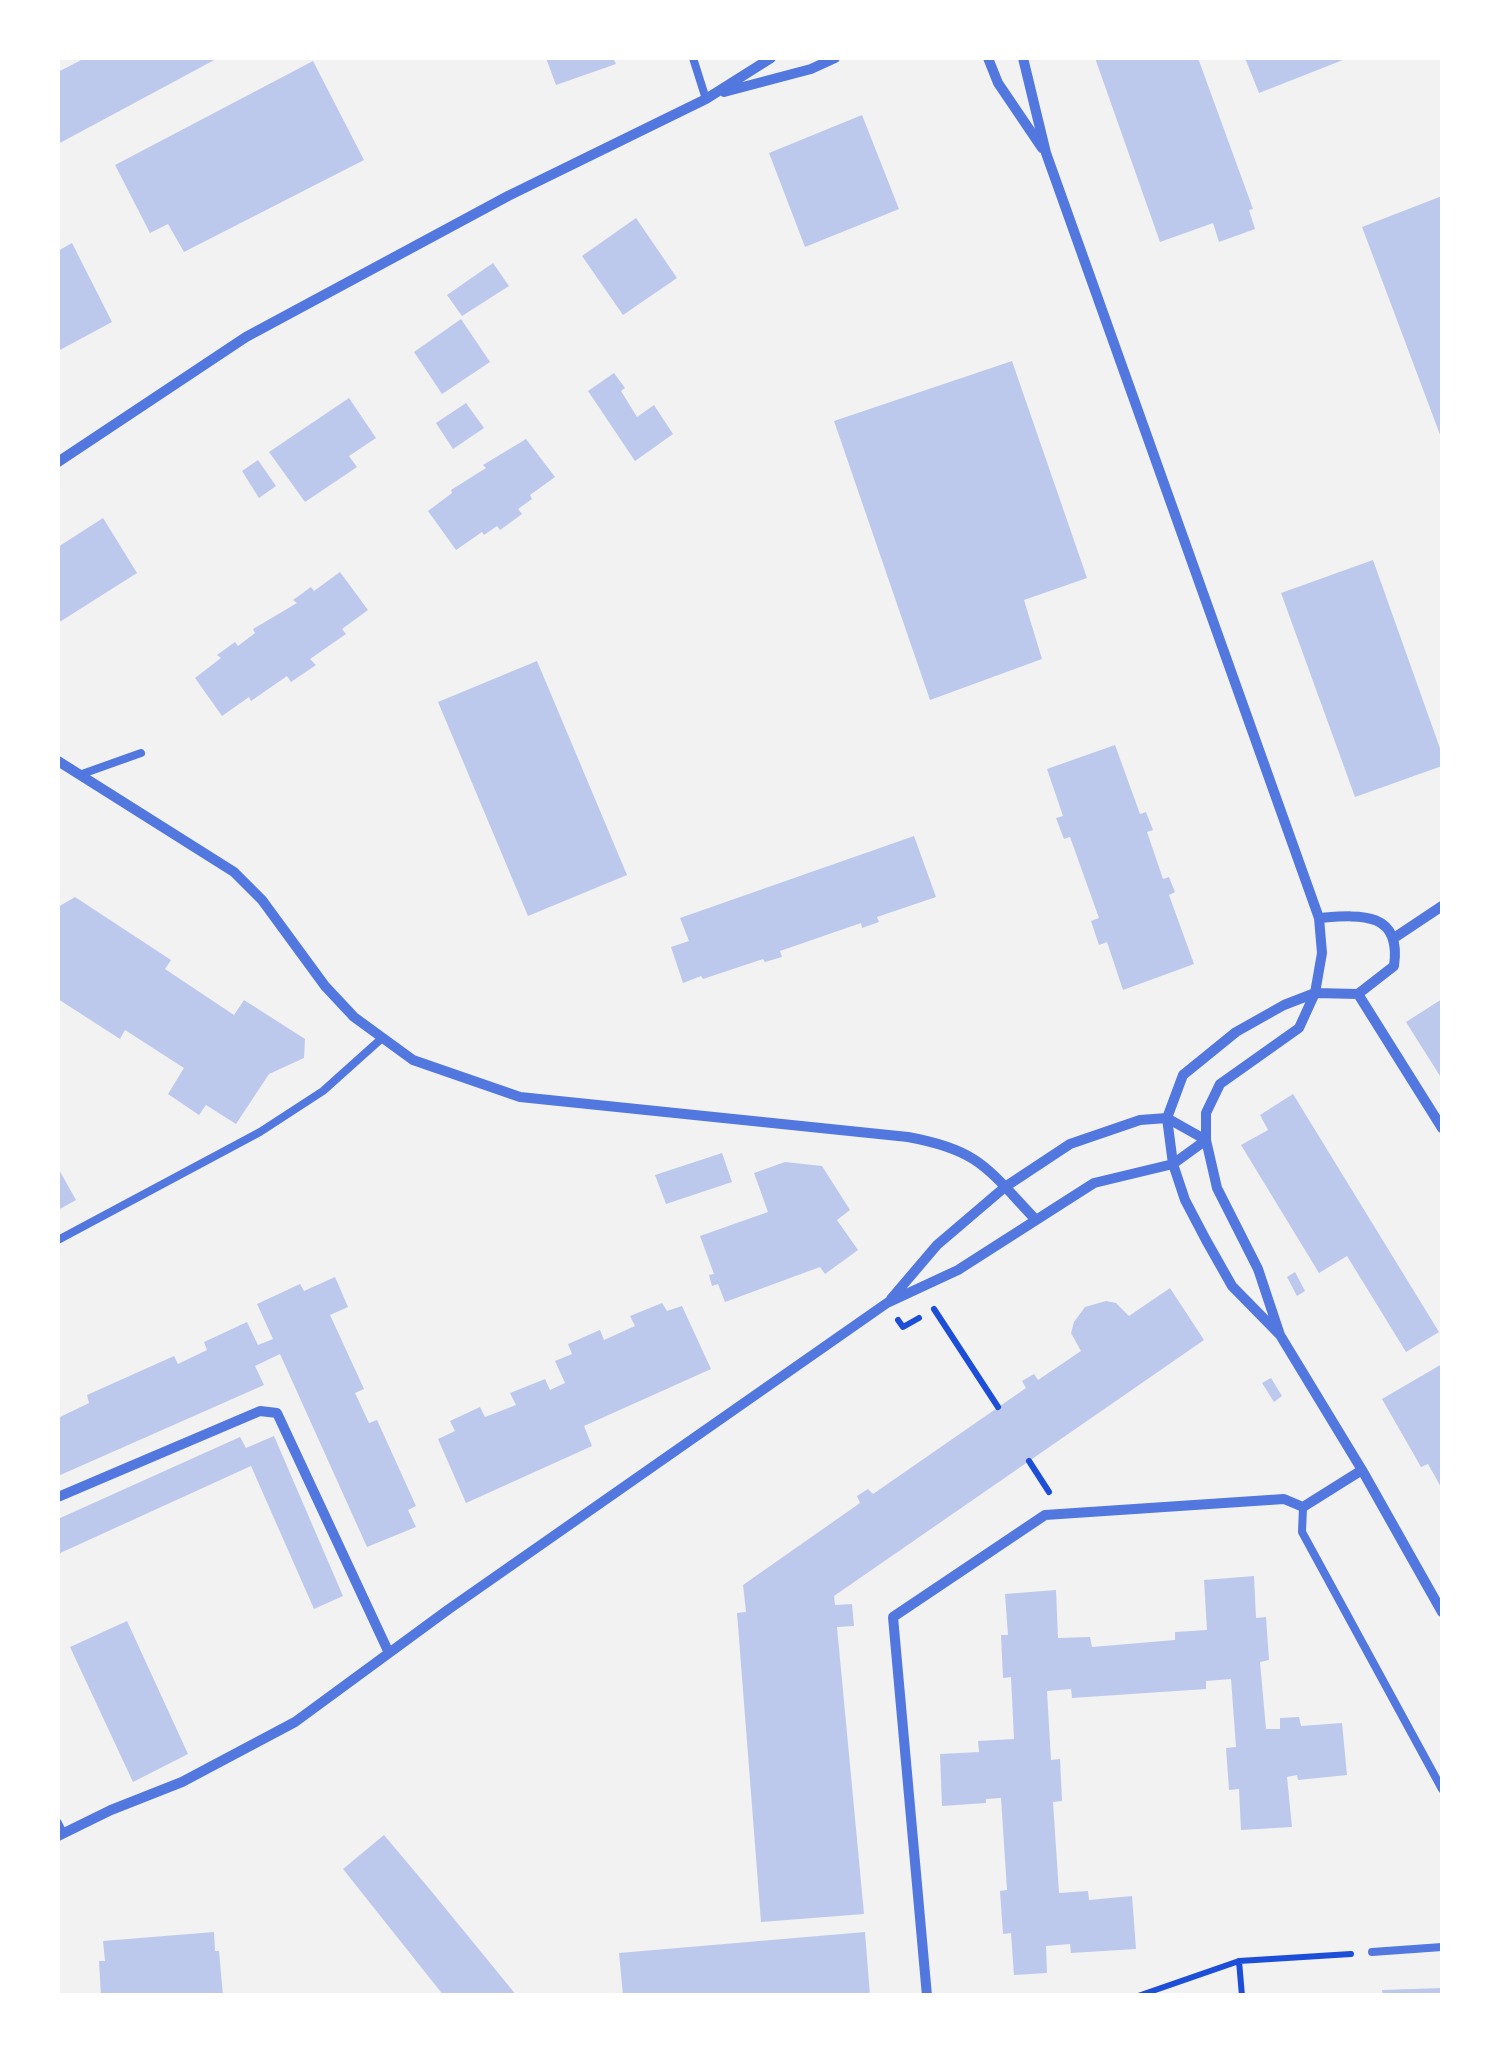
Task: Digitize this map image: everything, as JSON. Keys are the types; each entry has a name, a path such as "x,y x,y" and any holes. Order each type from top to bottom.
{"street":[{"path":"58,462 246,337 508,196 709,97 770,58"},
{"path":"709,97 811,69 835,58"},
{"path":"988,58 998,83 1046,153"},
{"path":"1023,58 1046,153 1319,918 1322,953 1315,993 1300,1028 1220,1084 1206,1113 1206,1140 1217,1188 1258,1268 1280,1335 1442,1612"},
{"path":"58,761 234,872 262,900 354,1017 413,1060 520,1097 908,1136 940,1143 973,1157 1035,1219"},
{"path":"1394,938 1442,906"},
{"path":"1280,1335 1232,1286 1185,1200 1174,1164 1167,1118 1183,1075 1236,1032 1315,993 1358,994 1394,966 1394,938 1382,922 1362,916 1319,918"},
{"path":"1358,994 1442,1128"},
{"path":"887,1303 937,1244 1005,1187 1070,1144 1140,1120 1167,1118 1206,1140"},
{"path":"59,1831 182,1782 295,1722 887,1303 958,1270 1094,1183 1174,1164 1206,1140"},
{"path":"58,1496 260,1410 276,1413 389,1653"},
{"path":"928,1996 893,1617 1045,1515 1284,1499 1304,1507 1362,1470"}],"lane":[{"path":"693,58 709,97"},
{"path":"82,774 141,753"},
{"path":"58,1240 260,1132 323,1090 381,1040"},
{"path":"1304,1507 1302,1532 1442,1789"},
{"path":"1372,1952 1442,1947"}],"path":[{"path":"887,1303 903,1327 936,1308 998,1407"},
{"path":"1138,1996 1239,1962 1372,1952"},
{"path":"1239,1962 1242,1996"}],"building":[{"path":"85,58 218,58 58,144 58,72"},
{"path":"546,58 613,58 616,64 556,85"},
{"path":"1095,58 1198,58 1253,209 1249,210 1255,229 1219,242 1213,223 1160,242"},
{"path":"1245,58 1348,58 1259,93"},
{"path":"313,61 364,160 184,252 168,224 150,233 115,165"},
{"path":"862,115 899,209 805,247 769,153"},
{"path":"1442,196 1442,440 1362,227"},
{"path":"636,218 677,278 623,315 582,256"},
{"path":"72,243 112,322 58,351 58,251"},
{"path":"493,263 509,286 462,316 447,295"},
{"path":"461,319 490,362 442,394 414,352"},
{"path":"1012,361 1087,578 1024,600 1042,659 930,700 834,421"},
{"path":"614,373 637,417 654,405 673,434 635,461 588,391"},
{"path":"349,398 376,438 349,456 357,467 305,502 269,452"},
{"path":"466,403 484,428 453,449 436,423"},
{"path":"526,439 555,477 530,495 532,499 518,509 522,514 500,530 497,526 484,535 482,532 456,550 428,511 451,490 486,468 483,465"},
{"path":"258,460 276,486 259,498 242,471"},
{"path":"103,518 137,573 58,623 58,547"},
{"path":"1373,560 1442,754 1442,766 1355,797 1281,593"},
{"path":"340,572 368,610 342,629 346,634 310,659 316,665 291,682 287,676 222,716 195,678 221,658 217,655 235,642 238,646 255,633 253,629 297,603 293,600 311,587 314,591"},
{"path":"537,661 627,875 528,916 438,702"},
{"path":"1115,745 1140,814 1146,812 1153,830 1147,832 1163,879 1169,877 1175,892 1169,895 1194,964 1123,990 1107,942 1099,945 1091,921 1099,918 1070,837 1064,839 1056,818 1063,816 1047,769"},
{"path":"914,836 936,897 877,917 879,922 862,928 861,923 780,951 782,957 683,983 671,947 689,941 680,918"},
{"path":"75,897 171,960 165,969 234,1015 244,1000 305,1039 304,1058 269,1074 236,1124 206,1105 199,1115 168,1094 184,1068 125,1030 120,1039 58,999 58,907"},
{"path":"1442,999 1442,1074 1440,1076 1406,1022"},
{"path":"1293,1094 1439,1332 1406,1352 1347,1256 1319,1273 1241,1145 1268,1130 1260,1115"},
{"path":"722,1153 732,1182 666,1204 655,1175"},
{"path":"785,1162 822,1166 850,1210 837,1220 858,1250 825,1274 820,1267 725,1302 718,1284 712,1286 709,1275 714,1274 700,1236 768,1212 754,1173"},
{"path":"58,1168 76,1200 58,1210"},
{"path":"1295,1272 1305,1291 1297,1296 1287,1277"},
{"path":"335,1277 348,1307 330,1315 364,1389 355,1393 369,1423 377,1420 416,1506 408,1510 416,1527 367,1547 280,1354 255,1366 264,1385 58,1476 58,1418 89,1403 87,1395 174,1356 178,1364 207,1350 204,1342 247,1322 258,1345 273,1339 257,1304 300,1284 304,1291"},
{"path":"1170,1288 1204,1340 834,1596 835,1605 852,1604 854,1626 837,1627 864,1914 761,1922 737,1613 746,1612 743,1585 860,1503 857,1496 868,1489 873,1494 1026,1388 1022,1381 1034,1374 1038,1380 1081,1351 1071,1333 1085,1307 1106,1301 1116,1303 1129,1316"},
{"path":"662,1303 667,1311 682,1306 711,1369 584,1426 592,1446 466,1503 438,1439 455,1431 450,1421 480,1407 485,1417 516,1405 510,1393 545,1379 550,1390 565,1383 555,1361 572,1354 568,1344 600,1330 604,1340 635,1326 630,1316"},
{"path":"1442,1364 1442,1489 1428,1464 1421,1467 1382,1399"},
{"path":"1271,1378 1282,1396 1274,1402 1262,1383"},
{"path":"274,1436 343,1596 314,1609 251,1466 58,1554 58,1519 240,1437 246,1448"},
{"path":"1254,1576 1256,1618 1266,1617 1269,1660 1260,1662 1266,1729 1280,1729 1280,1718 1299,1717 1301,1726 1342,1723 1347,1775 1298,1780 1297,1775 1287,1777 1292,1827 1241,1830 1239,1789 1229,1790 1226,1748 1236,1747 1231,1679 1206,1681 1206,1689 1072,1698 1071,1689 1047,1691 1051,1760 1060,1759 1062,1801 1053,1802 1059,1893 1088,1891 1089,1900 1132,1896 1136,1949 1071,1953 1070,1944 1046,1946 1047,1973 1014,1975 1011,1933 1003,1934 1000,1891 1007,1890 1001,1798 942,1806 940,1754 979,1752 978,1741 1014,1739 1011,1677 1003,1678 1001,1635 1008,1635 1005,1594 1056,1590 1058,1638 1090,1637 1092,1647 1175,1640 1175,1632 1207,1630 1204,1580"},
{"path":"127,1621 188,1754 133,1782 70,1647"},
{"path":"384,1835 517,1996 444,1996 343,1869"},
{"path":"214,1932 223,1996 101,1996 99,1961 105,1961 103,1941"},
{"path":"865,1932 870,1996 623,1996 619,1953"},
{"path":"1442,1988 1442,1996 1383,1996 1382,1990"}]}
